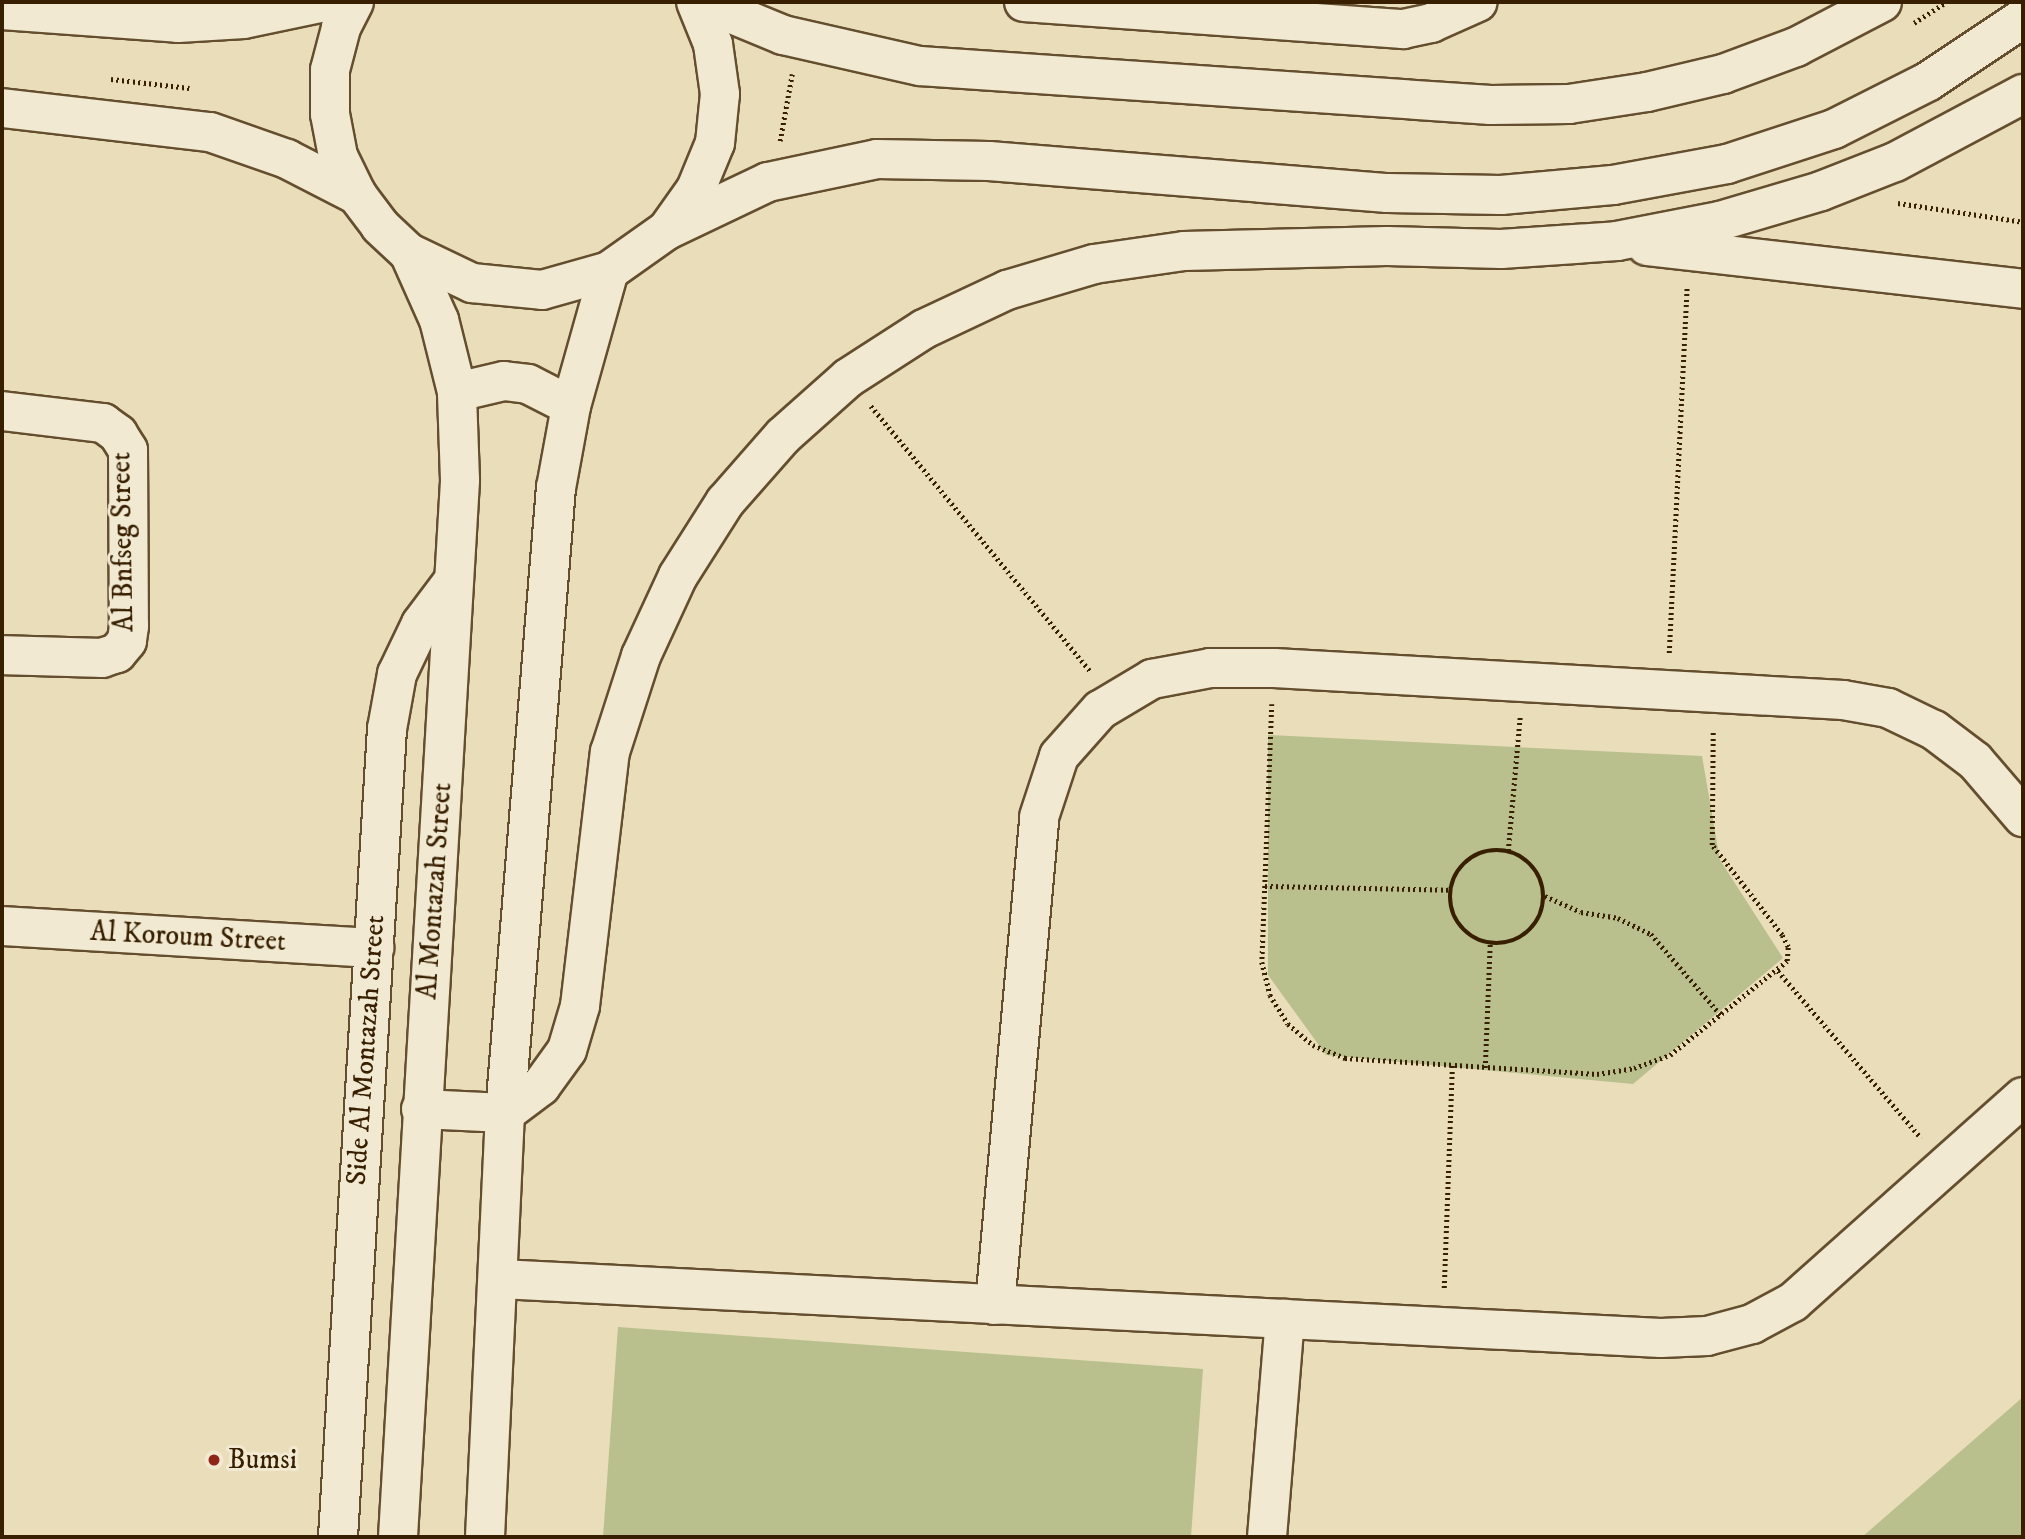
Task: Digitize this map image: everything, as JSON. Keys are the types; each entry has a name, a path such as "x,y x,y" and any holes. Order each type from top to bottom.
{"street":[{"path":"2,10 178,23 244,19 325,2"},
{"path":"354,2 341,28 330,70 330,114 338,156 357,195 380,226 409,253 472,283 542,290 609,271 667,230 768,182 877,159 989,161 1388,193 1501,195 1614,185 1727,164 1834,129 1929,81 2023,18"},
{"path":"667,230 696,189 716,130 720,94 713,44 696,2"},
{"path":"703,2 783,35 920,66 1491,106 1582,102 1723,74 1796,47 1882,2"},
{"path":"1048,3 1199,8 1403,29 1436,12 1478,2"},
{"path":"1929,81 1948,100 1978,115 2023,116"},
{"path":"421,1109 505,1114 541,1086 567,1050 580,1006 610,752 641,656 678,576 725,502 766,455 848,378 925,329 995,296 1094,264 1184,251 1387,246 1501,249 1617,241 1720,222 1821,191 1895,162 1978,115 2023,94"},
{"path":"2,108 210,132 287,159 357,195"},
{"path":"1387,246 1388,193"},
{"path":"1617,241 1689,252 2023,289"},
{"name":"Al Montazah Street","path":"398,1537 421,1109 460,480 457,392 439,320 409,253"},
{"path":"485,1537 500,1279 505,1114 556,488 571,406 609,271"},
{"path":"457,392 480,384 516,382 551,393 571,406"},
{"name":"Al Bnfseg Street","path":"2,411 103,423 118,434 128,450 129,626 127,641 117,653 102,658 2,654"},
{"name":"Side Al Montazah Street","path":"338,1537 387,729 397,674 421,624 454,580"},
{"path":"995,1304 1039,817 1059,755 1100,710 1152,679 1210,668 1273,668 1843,700 1888,708 1934,730 1975,761 2023,817"},
{"name":"Al Koroum Street","path":"2,926 374,948"},
{"path":"500,1279 1661,1338 1707,1336 1752,1324 1793,1302 2023,1097"},
{"path":"1267,1537 1285,1319"}],"path":[{"path":"106,78 195,91"},
{"path":"1888,201 2023,222"},
{"path":"1667,690 1689,252"},
{"path":"848,378 1115,702"},
{"path":"1273,668 1262,962 1270,995 1288,1024 1313,1045 1345,1058 1485,1068 1597,1074 1634,1068 1670,1055 1778,971 1787,961 1788,947 1712,845 1715,692"},
{"path":"1508,851 1523,682"},
{"path":"1508,851 1535,867 1545,896 1543,912 1522,938 1490,944 1464,931 1455,919 1450,890 1460,869 1478,854 1508,851"},
{"path":"1265,886 1450,890"},
{"path":"1545,896 1581,912 1618,918 1651,934 1721,1015"},
{"path":"1485,1068 1490,944"},
{"path":"1778,971 1945,1167"},
{"path":"1443,1327 1452,1065"}],"green space":[{"path":"1268,735 1702,756 1720,860 1783,958 1633,1084 1326,1055 1268,975"},
{"path":"618,1327 1203,1369 1191,1537 603,1537"},
{"path":"2023,1397 2023,1537 1862,1537"}],"place":[{"name":"Bumsi","path":"214,1460"}]}
